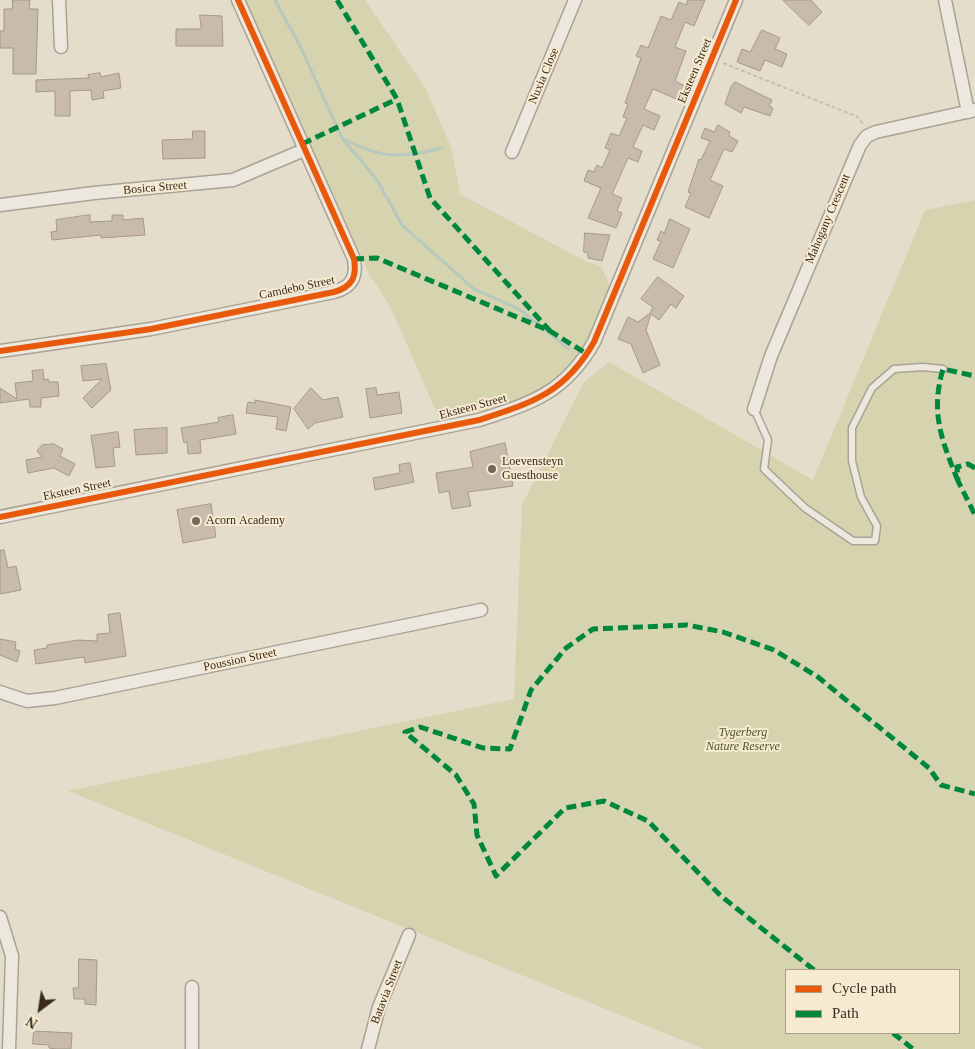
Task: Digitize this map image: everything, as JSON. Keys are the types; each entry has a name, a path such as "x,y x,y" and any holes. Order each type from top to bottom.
{"street":[{"path":"59,0 62,47"},
{"name":"Camdebo Street","path":"0,351 151,329 345,289 355,276 354,259 238,0"},
{"name":"Nuxia Close","path":"512,152 575,0"},
{"name":"Eksteen Street","path":"0,517 479,420 544,395 562,383 578,368 594,342 736,0"},
{"path":"871,134 972,111 945,0"},
{"name":"Mahogany Crescent","path":"754,409 771,356 857,150 871,134"},
{"name":"Bosica Street","path":"0,205 94,193 233,180 304,150"},
{"name":"Poussion Street","path":"0,692 27,700 55,698 481,610"},
{"path":"0,916 12,956 9,1049"},
{"name":"Batavia Street","path":"368,1049 380,1007 409,935"},
{"path":"192,987 192,1049"}],"lane":[{"path":"754,409 768,440 764,469 805,508 853,541 875,541 876,526 861,497 852,461 852,428 872,388 894,369 943,369"}],"path":[{"path":"712,58 858,116 871,134"}],"green space":[{"path":"246,0 365,0 426,89 451,147 460,194 587,262 601,266 610,286 584,344 573,362 561,375 546,386 512,402 440,420 389,304 369,274 247,7"},
{"name":"Tygerberg Nature Reserve","path":"975,200 975,1049 704,1049 68,791 514,699 522,505 584,382 609,362 813,480 925,210"}],"building":[{"path":"13,0 30,0 29,9 38,9 36,74 13,74 13,48 0,48 0,31 4,31 4,9 12,9"},
{"path":"688,0 705,0 694,26 685,22 675,47 686,51 675,81 685,86 679,100 653,89 644,109 660,116 654,130 643,125 633,147 642,151 638,162 628,158 612,194 622,198 617,211 622,213 616,228 588,218 601,188 584,181 588,170 594,172 597,165 602,168 610,150 605,148 611,133 619,136 627,118 623,117 628,104 625,103 641,58 636,56 641,45 648,48 661,16 671,20 679,2 686,5"},
{"path":"783,0 811,0 822,12 809,25"},
{"path":"200,15 222,16 223,46 176,46 176,29 201,29"},
{"path":"762,30 780,38 775,49 787,54 782,67 765,60 760,71 737,62 742,49 750,52"},
{"path":"100,73 101,77 119,73 121,88 103,91 104,98 92,100 91,90 70,91 70,116 55,116 55,91 36,92 36,80 89,78 88,75"},
{"path":"735,82 772,100 769,106 773,108 770,116 744,107 741,113 725,104 731,87"},
{"path":"718,125 730,132 729,136 738,141 732,152 724,149 710,180 723,186 709,218 685,207 691,193 688,192 699,159 701,160 710,141 701,138 705,128 714,132"},
{"path":"193,131 205,131 205,158 163,159 162,140 192,139"},
{"path":"90,215 90,222 112,221 112,215 123,215 123,220 143,218 145,235 101,238 101,235 52,240 51,232 57,231 56,220"},
{"path":"670,219 690,229 673,268 653,259 661,241 657,240 661,231 664,233"},
{"path":"585,233 610,235 602,261 588,258 588,253 584,252"},
{"path":"658,277 684,296 676,308 671,304 659,320 651,314 646,330 660,365 643,373 631,344 618,339 628,317 638,322 650,313 653,307 641,299"},
{"path":"106,364 111,390 92,408 83,398 102,379 83,381 81,366"},
{"path":"43,370 44,380 48,379 49,382 58,382 59,396 41,398 41,407 30,407 29,399 0,403 0,388 17,399 15,383 33,381 32,371"},
{"path":"311,388 323,400 338,397 343,417 315,423 308,429 294,409"},
{"path":"376,388 377,395 399,392 402,413 370,418 366,389"},
{"path":"255,400 291,407 286,431 276,429 278,417 246,413 248,402 255,403"},
{"path":"233,415 236,434 200,440 201,453 188,454 187,442 184,443 181,428 219,422 218,418"},
{"path":"167,428 167,453 136,455 134,430"},
{"path":"118,432 120,447 113,448 115,466 96,468 91,436"},
{"path":"505,443 513,486 468,492 471,506 452,509 449,491 439,493 436,473 473,467 470,452"},
{"path":"54,444 63,449 60,456 75,464 69,476 54,468 28,473 26,460 42,457 37,451 42,445"},
{"path":"410,463 414,482 375,490 373,478 400,473 399,465"},
{"name":"Acorn Academy","path":"211,504 216,537 183,543 177,510"},
{"path":"4,550 8,568 16,566 21,590 0,594 0,551"},
{"path":"120,613 126,656 85,663 84,657 36,664 34,650 47,648 47,645 78,640 97,641 97,634 110,633 108,615"},
{"path":"0,639 16,642 15,649 20,651 17,662 0,655"},
{"path":"79,959 97,960 96,1005 85,1004 85,999 74,999 73,988 78,988"},
{"path":"34,1031 72,1033 71,1049 56,1049 49,1048 49,1045 33,1044"}],"waterway":[{"path":"275,0 301,48 342,138 377,180 402,225 474,289 519,309 569,349"},
{"path":"344,139 357,146 392,155 416,154 442,148"}],"marked path":[{"path":"337,0 397,99 430,198 550,331"},
{"path":"302,144 397,99"},
{"path":"354,259 377,258 550,331 587,354"},
{"path":"958,481 947,453 940,426 938,413 939,385 943,369 975,376"},
{"path":"975,468 968,464 957,467 958,481 975,515"},
{"path":"813,969 721,896 648,821 604,801 565,808 496,876 477,835 474,804 456,775 405,732 420,727 483,748 510,749 531,690 566,648 593,629 687,625 723,632 774,650 818,677 929,768 941,785 975,794"},
{"path":"894,1034 913,1049"}],"cycle path":[{"path":"0,351 151,329 334,292 345,287 352,280 355,271 354,259 238,0"},
{"path":"0,517 479,420 515,408 546,394 559,385 583,359 594,342 736,0"}],"place":[{"name":"Loevensteyn Guesthouse","path":"492,469"},
{"name":"Acorn Academy","path":"196,521"}]}
